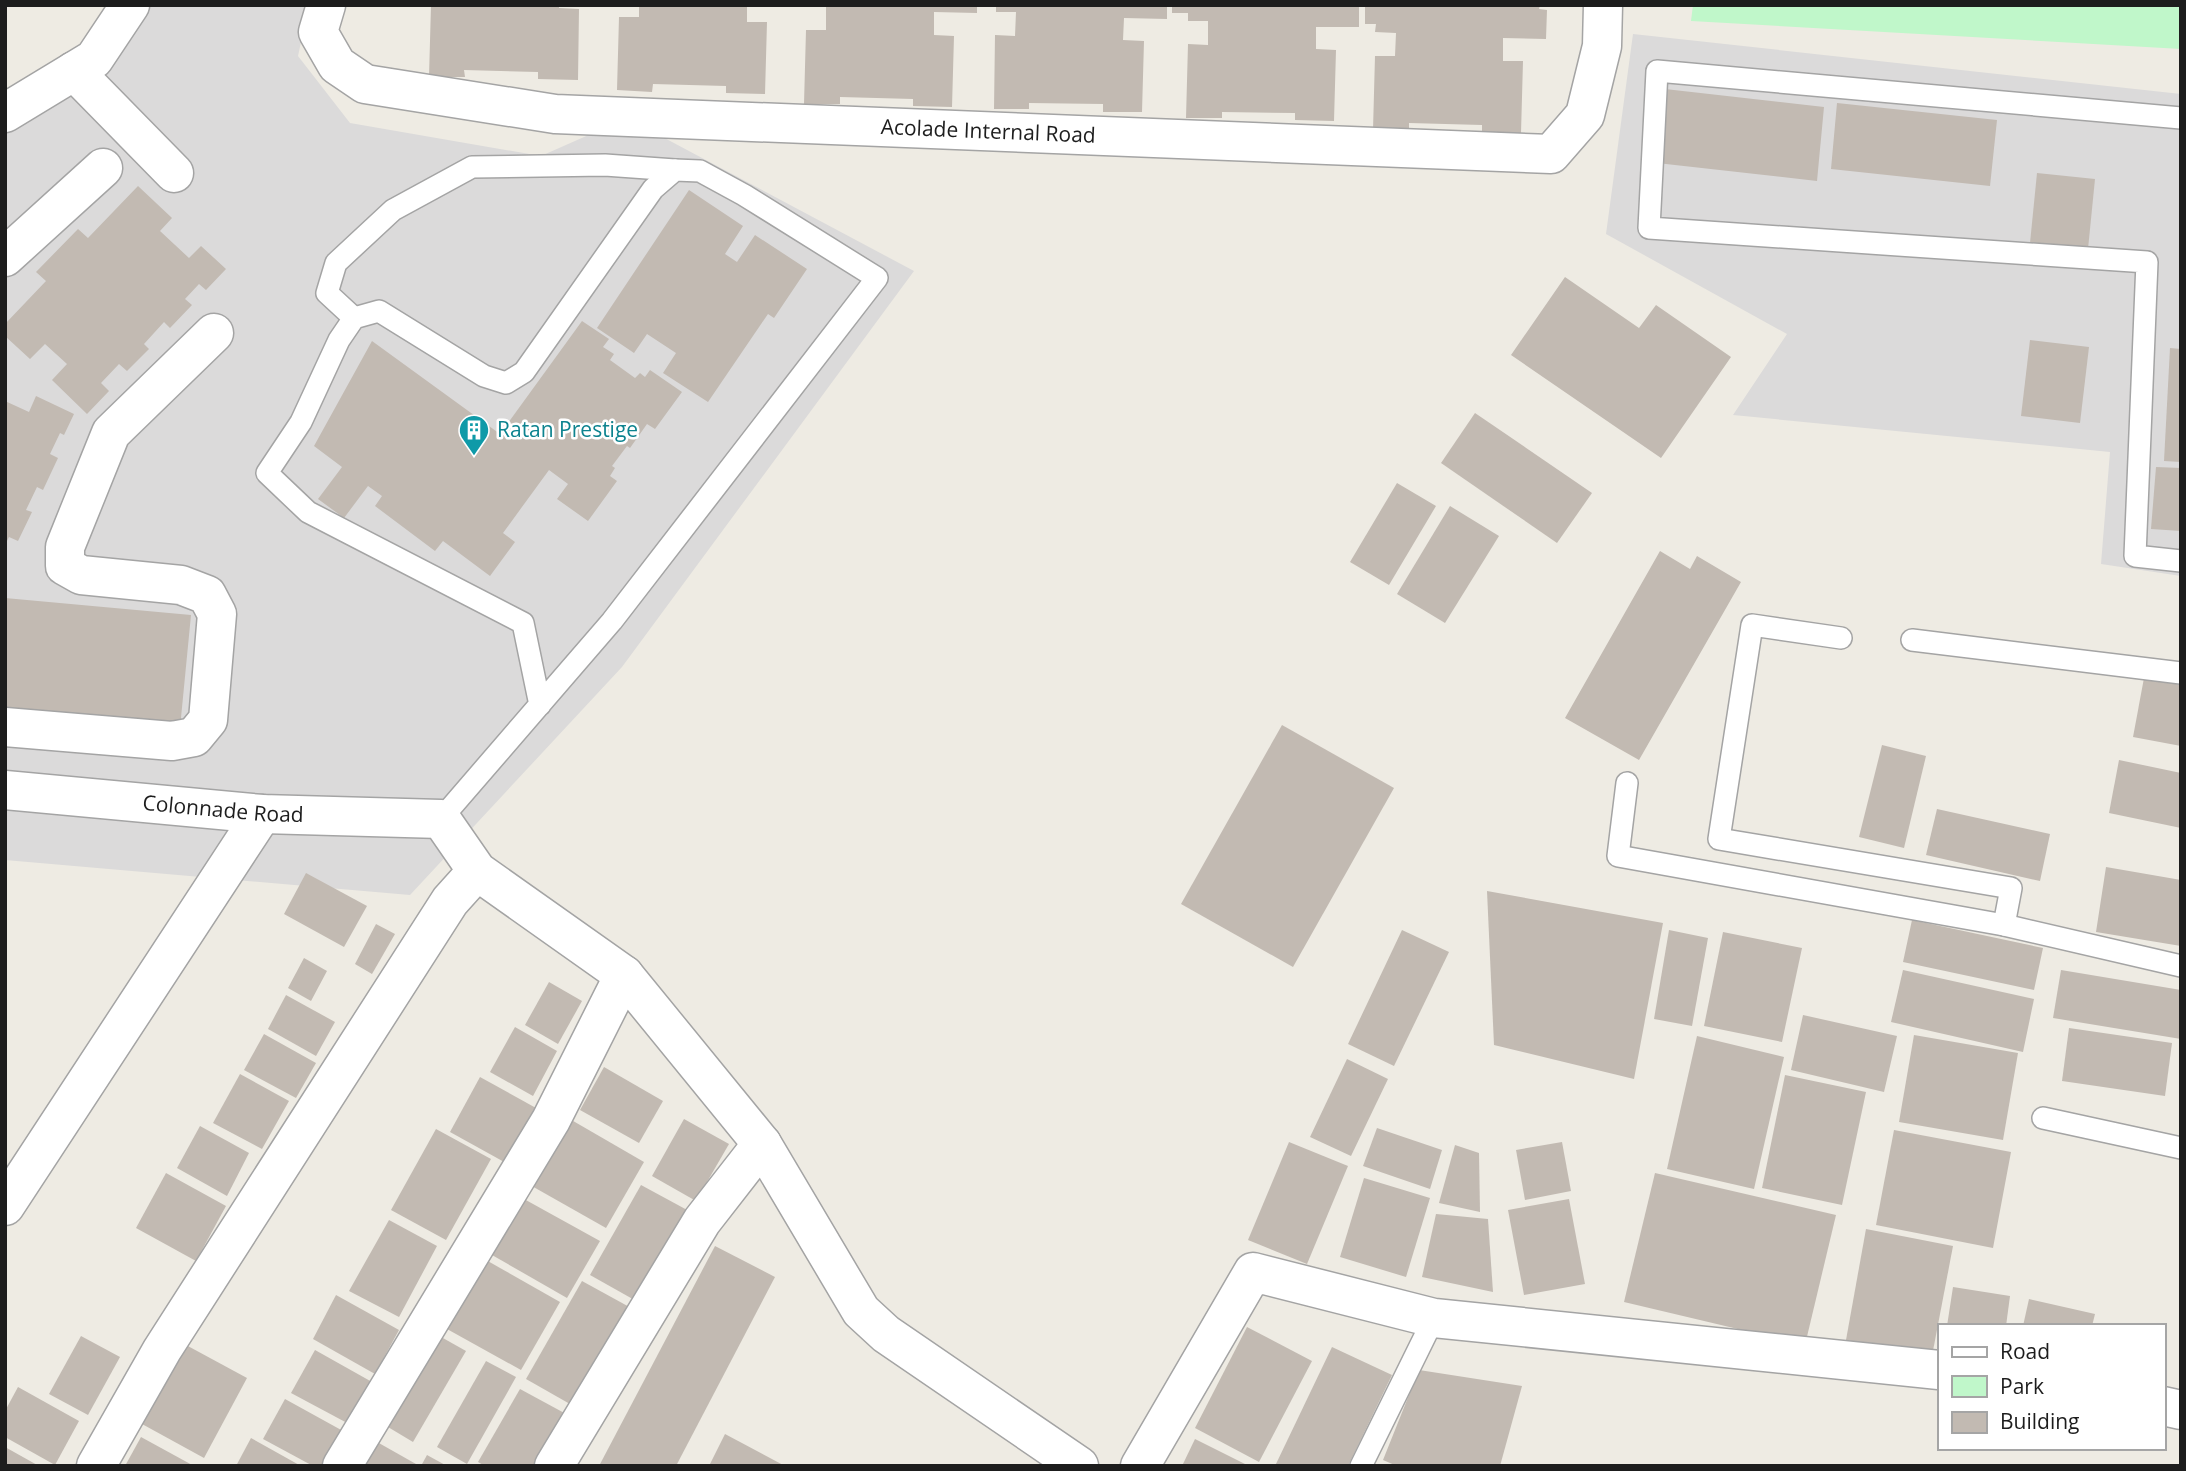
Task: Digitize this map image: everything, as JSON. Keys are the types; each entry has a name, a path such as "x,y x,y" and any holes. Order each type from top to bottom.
{"street":[{"path":"5,113 94,59 130,5"},
{"name":"Acolade Internal Road","path":"326,5 318,33 337,65 365,84 555,114 1551,154 1585,115 1602,46 1603,5"},
{"path":"74,71 174,173"},
{"path":"5,257 103,168"},
{"path":"5,727 172,740 194,737 208,720 217,614 207,595 181,585 81,575 65,566 65,548 111,433 214,333"},
{"name":"Colonnade Road","path":"5,790 262,814 442,820"},
{"path":"5,1206 262,814"},
{"path":"442,820 477,871 624,975 762,1144 861,1311 886,1334 1079,1466"},
{"path":"96,1466 162,1350 450,901 477,871"},
{"path":"342,1466 551,1120 624,975"},
{"path":"554,1466 702,1221 762,1144"},
{"path":"1140,1466 1253,1272 1434,1318 1938,1370"}],"lane":[{"path":"2181,118 1657,71 1649,228 2147,262 2135,556 2181,561"},
{"path":"354,318 327,293 336,263 393,210 472,167 605,165 700,171 744,195 877,278 612,621 442,820"},
{"path":"540,705 523,623 308,512 267,472 301,422 340,340 354,318 379,312 484,376 506,383 524,372 653,189 675,170"},
{"path":"1841,638 1752,625 1719,839 2011,888 2004,925"},
{"path":"1912,640 2181,673"},
{"path":"1627,783 1618,856 2004,925 2181,966"},
{"path":"2043,1118 2181,1148"},
{"path":"1362,1466 1434,1318"}],"shaded area":[{"path":"113,5 309,5 298,56 350,123 541,156 627,118 914,271 622,667 410,895 5,860 5,98 74,63"},
{"path":"1633,34 2181,94 2181,576 2101,564 2110,452 1733,415 1787,334 1606,234"}],"green space":[{"path":"1693,5 2181,5 2181,49 1691,21"}],"building":[{"path":"431,5 559,5 559,8 579,9 578,80 538,79 538,72 464,70 465,77 429,77"},
{"path":"639,5 747,5 747,22 767,22 765,94 726,93 726,86 653,84 652,92 617,90 619,17 639,17"},
{"path":"826,5 977,5 977,13 934,12 934,35 954,36 952,107 913,106 913,99 840,97 840,104 804,104 806,30 826,30"},
{"path":"996,5 1167,5 1167,19 1124,18 1123,40 1144,41 1142,112 1103,112 1103,104 1029,103 1029,109 994,109 995,35 1015,36 1016,12 996,12"},
{"path":"1172,5 1359,5 1359,27 1316,27 1316,49 1336,50 1334,121 1295,120 1295,113 1222,112 1222,118 1186,118 1188,44 1208,45 1208,21 1188,21 1188,13 1172,13"},
{"path":"1365,5 1540,5 1539,9 1547,10 1546,39 1503,38 1503,61 1523,61 1521,133 1482,132 1482,125 1409,123 1409,130 1373,130 1375,56 1395,56 1396,33 1375,32 1376,24 1365,24"},
{"path":"1665,89 1824,107 1817,181 1657,163"},
{"path":"1837,103 1997,120 1990,186 1831,169"},
{"path":"2037,173 2095,179 2088,249 2030,243"},
{"path":"138,186 172,218 160,231 189,258 201,246 226,269 206,290 199,284 185,299 192,305 170,328 164,322 144,344 149,349 127,371 119,364 101,383 109,391 87,414 52,380 67,364 45,344 30,359 5,336 5,324 46,281 36,272 78,229 88,238"},
{"path":"689,190 743,226 725,254 737,262 755,235 807,269 774,318 768,314 708,402 663,373 676,353 647,334 634,353 597,328"},
{"path":"1565,277 1639,328 1656,305 1731,357 1661,458 1511,355"},
{"name":"Ratan Prestige","path":"582,321 609,339 603,347 614,354 610,360 635,378 640,373 645,377 650,370 682,392 655,429 647,424 630,448 627,446 612,466 615,468 610,476 617,481 588,521 557,499 568,484 549,470 503,533 515,542 490,576 443,541 435,551 375,506 382,496 368,486 344,518 318,499 342,467 314,446 372,341 500,434"},
{"path":"2030,340 2089,347 2080,423 2021,416"},
{"path":"2170,348 2181,349 2181,462 2164,461"},
{"path":"36,396 74,414 64,435 60,433 50,454 58,458 43,490 37,487 26,510 32,512 18,541 9,537 5,545 5,401 29,412"},
{"path":"1475,413 1592,493 1557,543 1441,463"},
{"path":"2156,467 2181,468 2181,531 2151,529"},
{"path":"1397,483 1436,506 1389,585 1350,562"},
{"path":"1450,506 1499,536 1445,623 1397,594"},
{"path":"1660,551 1690,569 1697,556 1741,582 1639,760 1565,718"},
{"path":"5,598 191,615 180,728 5,712"},
{"path":"2144,678 2181,685 2181,746 2133,737"},
{"path":"1282,725 1394,788 1293,967 1181,904"},
{"path":"1882,745 1926,756 1904,848 1859,837"},
{"path":"2119,760 2181,773 2181,828 2109,813"},
{"path":"1937,809 2050,834 2040,881 1926,855"},
{"path":"2106,867 2181,880 2181,946 2096,932"},
{"path":"306,873 367,906 344,947 284,914"},
{"path":"1487,891 1663,923 1634,1079 1494,1045"},
{"path":"1912,920 2043,948 2034,990 1903,962"},
{"path":"376,924 395,934 372,974 355,964"},
{"path":"1402,930 1449,952 1394,1066 1348,1044"},
{"path":"1669,930 1708,938 1692,1026 1654,1019"},
{"path":"1723,932 1802,948 1782,1042 1704,1026"},
{"path":"304,958 327,971 311,1001 288,988"},
{"path":"1903,970 2034,999 2023,1052 1891,1022"},
{"path":"2061,970 2181,990 2181,1039 2053,1018"},
{"path":"549,982 582,1001 558,1044 525,1025"},
{"path":"286,995 335,1022 316,1056 268,1029"},
{"path":"1803,1015 1897,1036 1884,1092 1791,1070"},
{"path":"515,1027 557,1051 533,1096 490,1072"},
{"path":"2069,1028 2172,1043 2165,1096 2062,1081"},
{"path":"264,1034 316,1063 296,1098 244,1070"},
{"path":"1914,1035 2018,1053 2003,1140 1899,1122"},
{"path":"1697,1036 1784,1057 1754,1189 1667,1169"},
{"path":"1347,1059 1388,1079 1351,1156 1310,1137"},
{"path":"604,1067 663,1101 639,1143 580,1110"},
{"path":"240,1074 289,1101 262,1149 213,1123"},
{"path":"1785,1075 1866,1092 1842,1205 1762,1188"},
{"path":"480,1077 536,1108 506,1163 450,1132"},
{"path":"568,1118 644,1162 606,1228 530,1185"},
{"path":"684,1119 729,1144 696,1201 652,1176"},
{"path":"200,1126 249,1153 227,1196 177,1168"},
{"path":"1377,1128 1442,1150 1430,1189 1363,1166"},
{"path":"436,1129 491,1159 446,1240 391,1210"},
{"path":"1894,1130 2011,1152 1993,1248 1876,1225"},
{"path":"1289,1142 1348,1166 1307,1264 1248,1240"},
{"path":"1562,1142 1571,1191 1525,1200 1516,1150"},
{"path":"1455,1145 1479,1153 1480,1212 1439,1203"},
{"path":"166,1173 226,1206 196,1261 136,1228"},
{"path":"1655,1173 1836,1215 1805,1345 1624,1302"},
{"path":"1364,1178 1430,1198 1406,1277 1340,1257"},
{"path":"641,1185 689,1211 638,1302 590,1275"},
{"path":"524,1199 600,1241 567,1298 492,1255"},
{"path":"1569,1199 1585,1284 1524,1295 1508,1210"},
{"path":"1436,1214 1488,1219 1493,1292 1422,1277"},
{"path":"389,1220 437,1246 399,1317 349,1291"},
{"path":"1866,1229 1953,1246 1932,1356 1846,1340"},
{"path":"715,1246 775,1277 676,1466 599,1466"},
{"path":"486,1260 560,1302 521,1370 447,1329"},
{"path":"582,1281 633,1309 577,1408 526,1379"},
{"path":"1953,1287 2010,1296 2006,1324 1947,1324"},
{"path":"336,1295 399,1330 375,1374 313,1339"},
{"path":"2029,1299 2095,1314 2092,1324 2023,1324"},
{"path":"1247,1327 1312,1361 1259,1462 1195,1428"},
{"path":"434,1333 466,1351 413,1442 383,1424"},
{"path":"81,1336 120,1357 88,1415 49,1394"},
{"path":"186,1345 247,1378 204,1458 142,1424"},
{"path":"1332,1347 1392,1375 1348,1466 1275,1466"},
{"path":"315,1350 372,1382 349,1424 291,1393"},
{"path":"486,1361 516,1377 467,1464 437,1447"},
{"path":"1419,1370 1522,1386 1500,1466 1397,1466 1383,1460"},
{"path":"18,1387 79,1421 55,1465 5,1437 5,1411"},
{"path":"520,1389 568,1415 540,1466 485,1466 478,1462"},
{"path":"285,1399 343,1431 324,1466 313,1466 263,1439"},
{"path":"725,1434 785,1466 709,1466"},
{"path":"141,1437 194,1466 125,1466"},
{"path":"251,1438 301,1466 236,1466"},
{"path":"370,1438 416,1464 415,1466 354,1466"},
{"path":"1195,1439 1249,1466 1182,1466"},
{"path":"5,1447 39,1466 5,1466"},
{"path":"427,1455 447,1466 421,1466"}],"place":[{"name":"Ratan Prestige","path":"474,457"}]}
